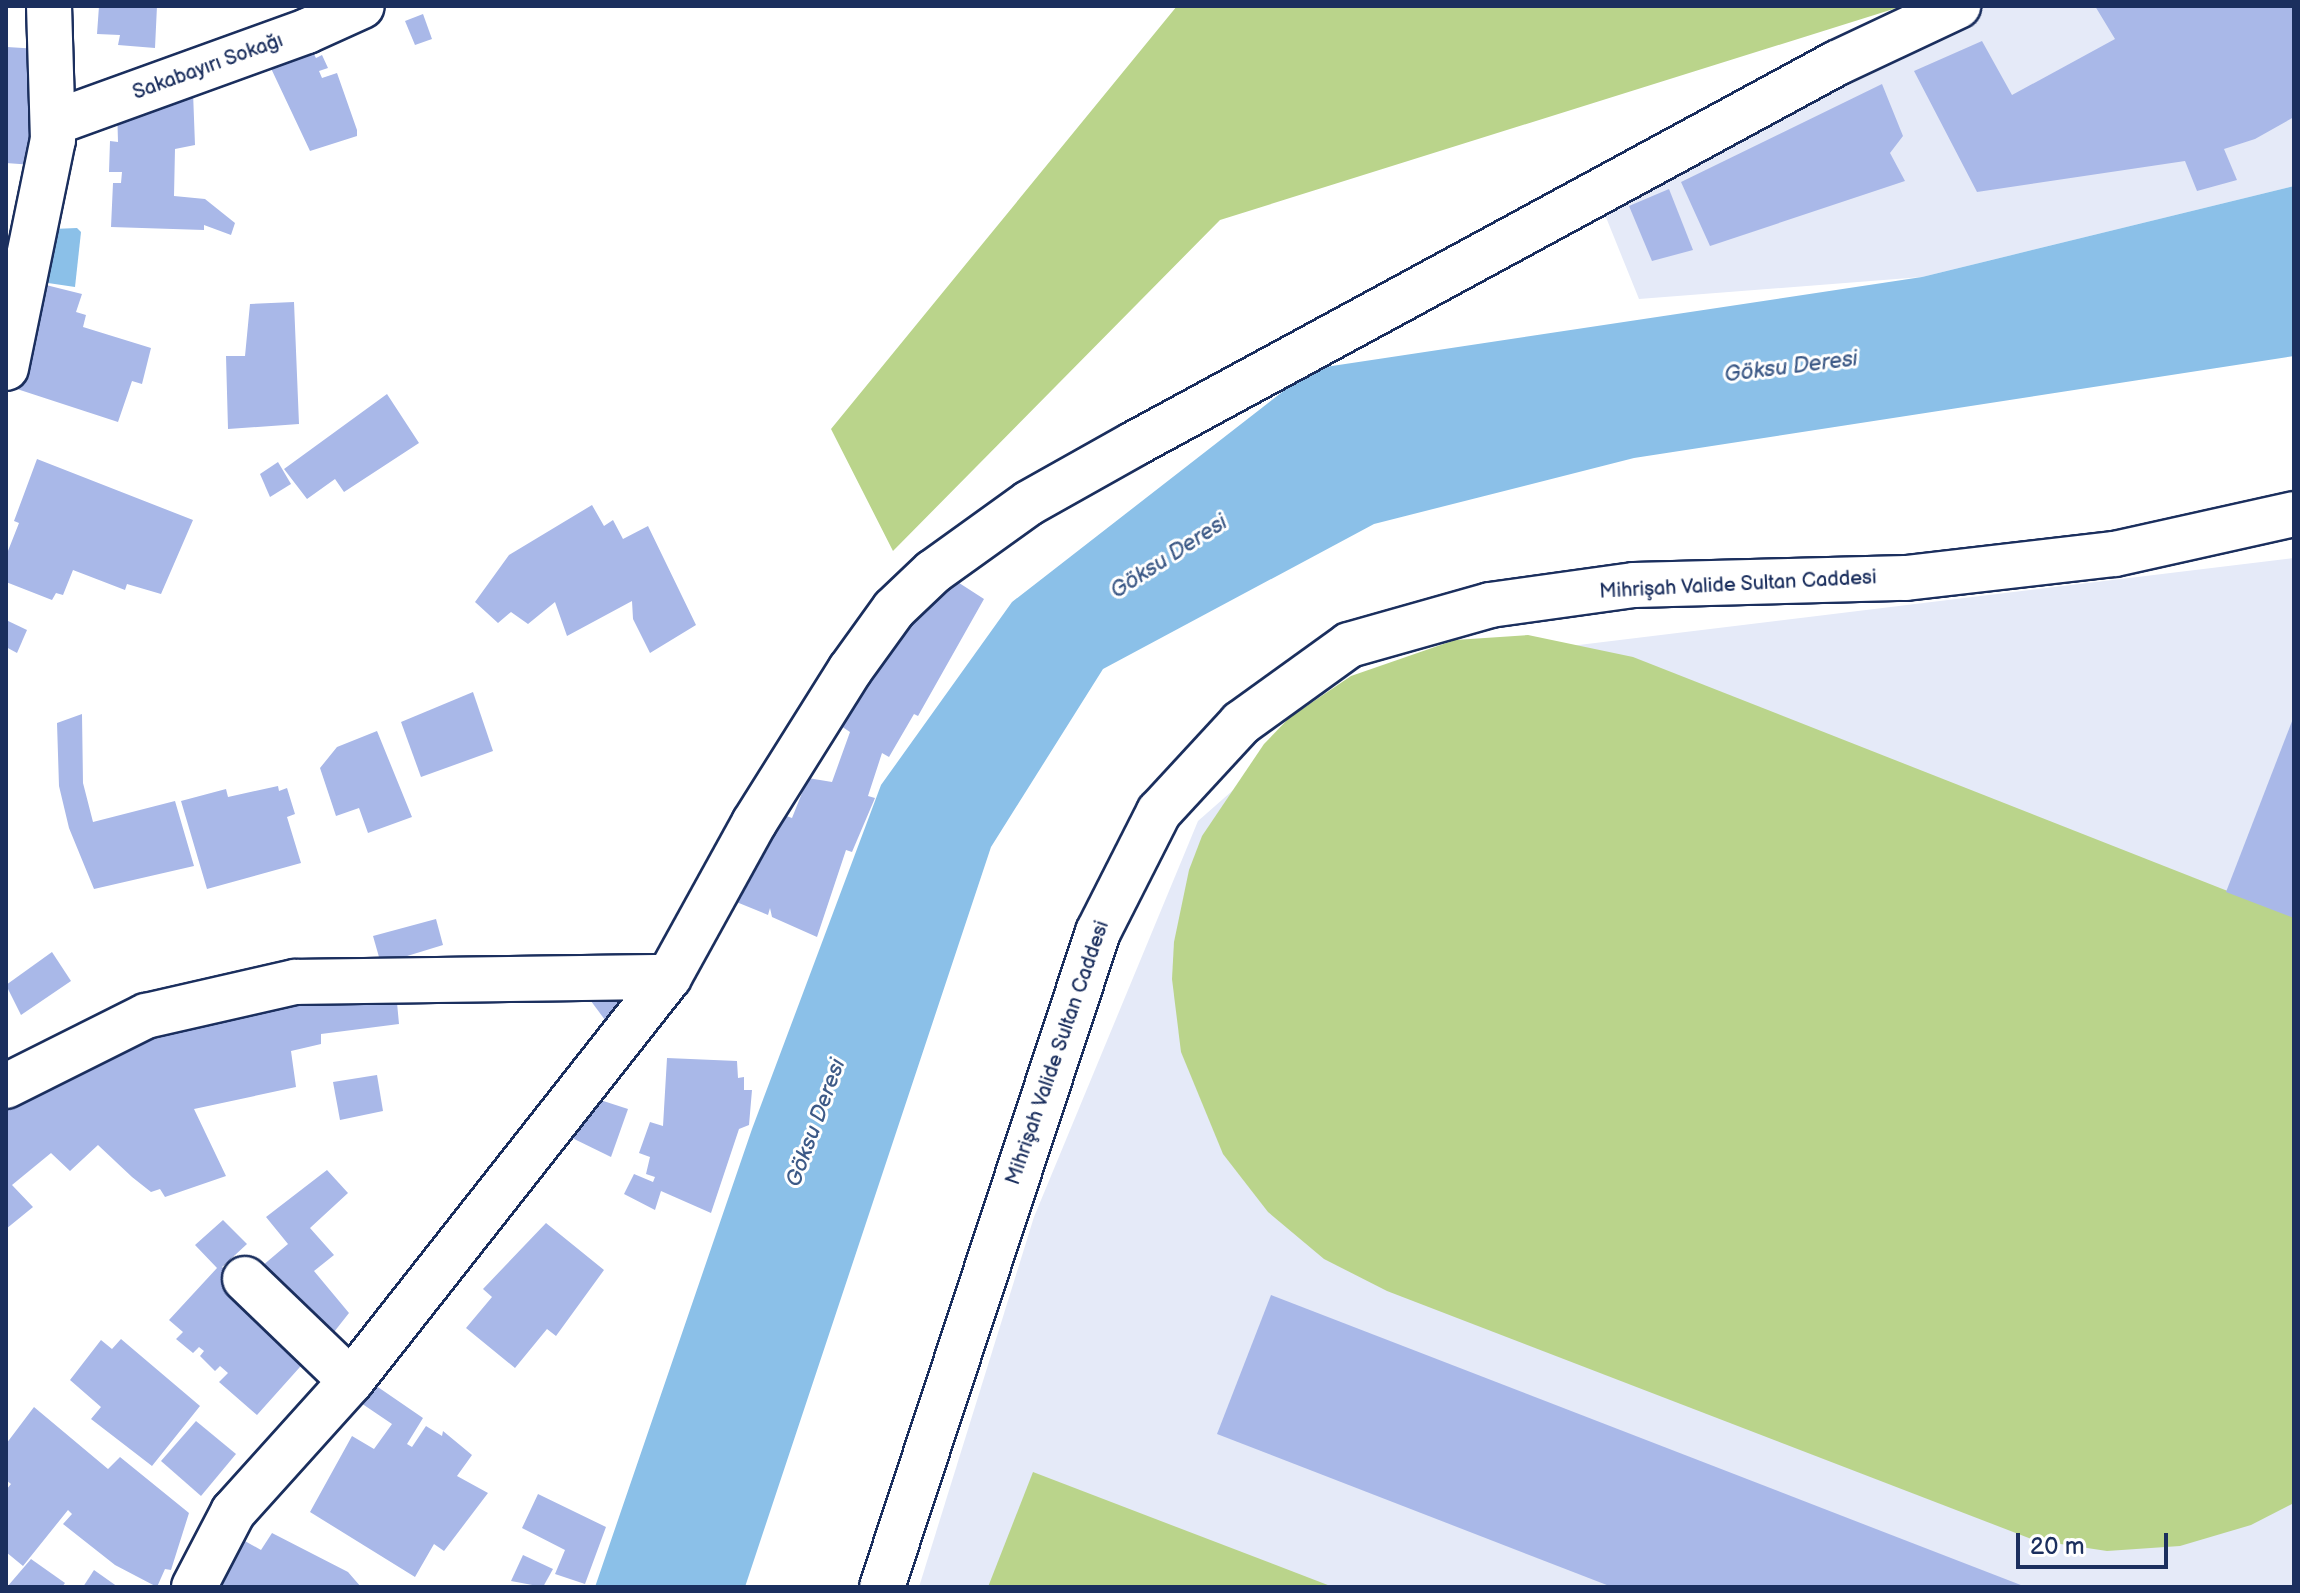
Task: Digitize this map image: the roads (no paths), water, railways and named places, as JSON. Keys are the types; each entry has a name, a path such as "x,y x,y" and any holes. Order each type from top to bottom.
{"street":[{"path":"6,368 53,123 49,6"},
{"name":"Sakabayırı Sokağı","path":"53,123 307,31 362,6"},
{"path":"194,1587 233,1512 351,1381 669,977 754,823 850,670 894,609 958,552 1029,503 1837,63 1958,6"},
{"name":"Mihrişah Valide Sultan Caddesi","path":"882,1587 1098,932 1159,812 1241,723 1349,645 1490,605 1634,585 1906,578 2100,556 2294,514"},
{"path":"6,1086 146,1016 295,982 669,977"},
{"path":"245,1279 351,1381"}],"water":[{"name":"Göksu Deresi","path":"2294,186 2294,356 1634,458 1374,524 1103,669 991,847 745,1587 595,1587 752,1129 881,785 1012,602 1312,369 1922,277"},
{"path":"77,228 81,232 75,287 48,283 53,229"}]}
